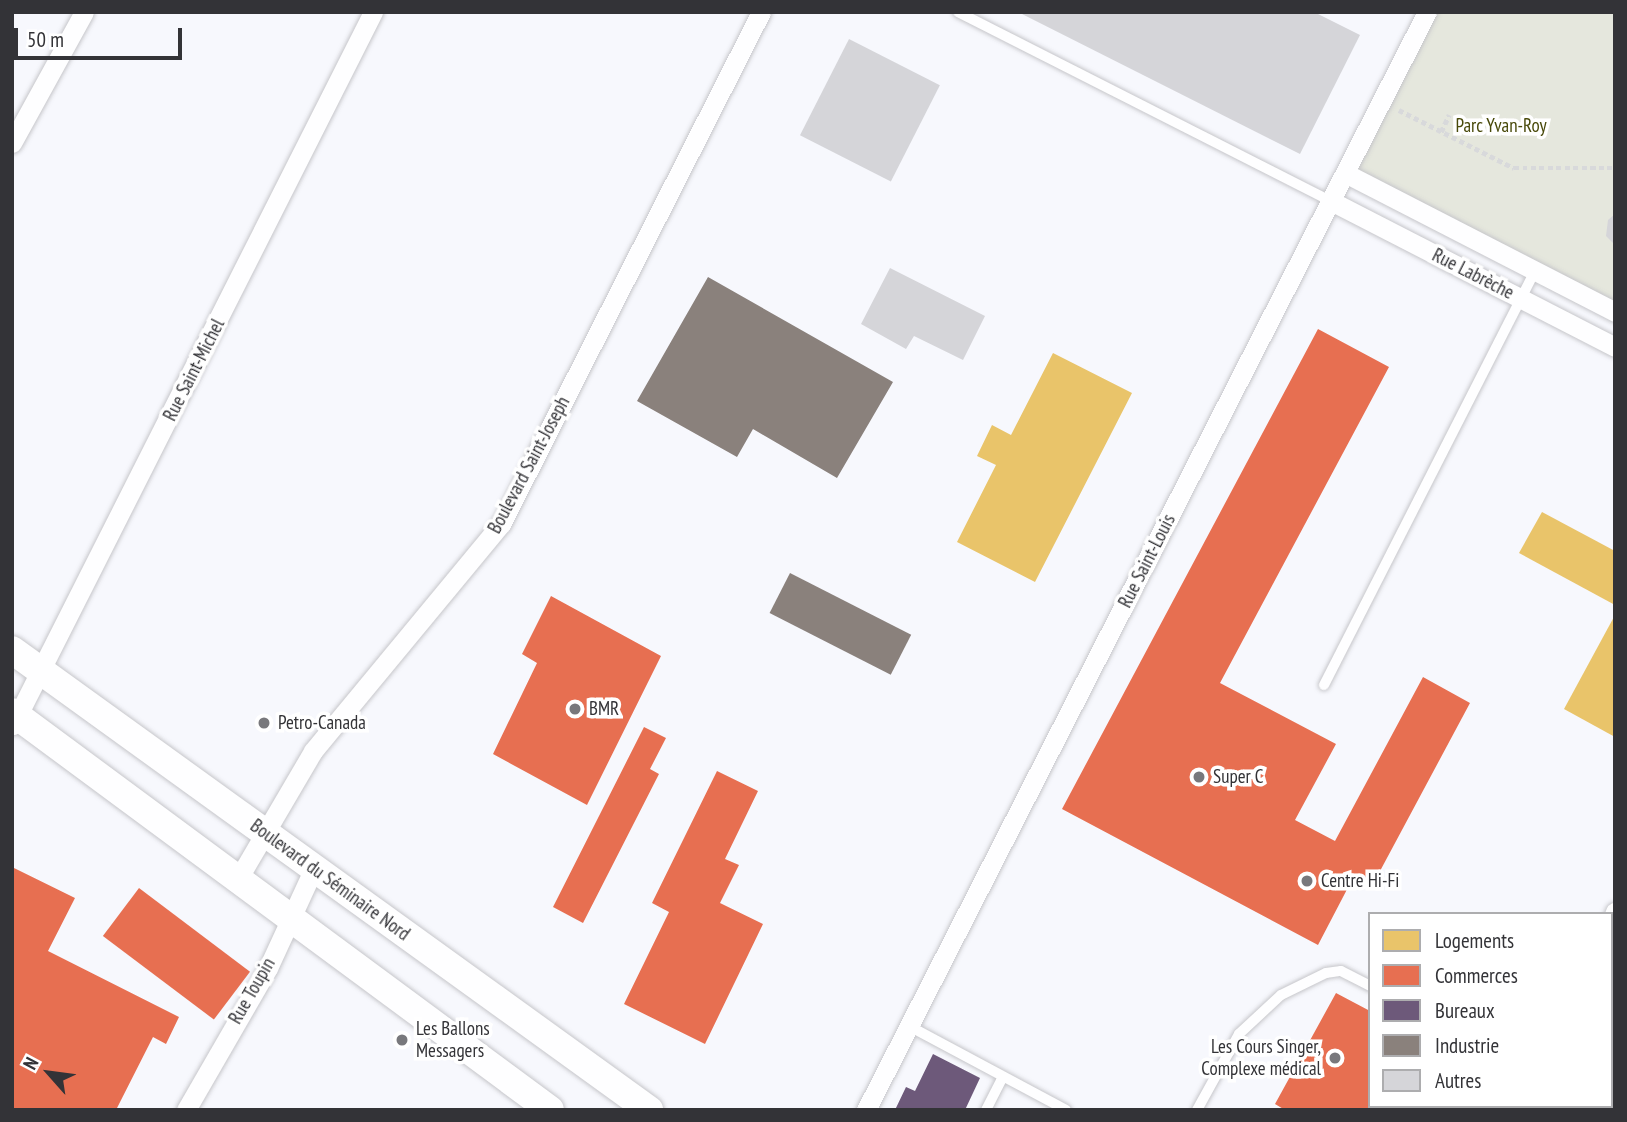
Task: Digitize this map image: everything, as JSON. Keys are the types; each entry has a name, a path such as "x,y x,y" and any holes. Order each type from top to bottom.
{"main road":[{"name":"Boulevard du Séminaire Nord","path":"12,650 313,870 649,1110"},
{"path":"14,718 238,879 287,918 550,1110"}],"street":[{"path":"12,143 83,12"},
{"name":"Rue Saint-Michel","path":"14,718 43,673 373,12"},
{"name":"Boulevard Saint-Joseph","path":"238,879 313,751 501,524 761,12"},
{"name":"Rue Saint-Louis","path":"866,1110 1427,12"},
{"name":"Rue Labrèche","path":"1345,173 1615,312"},
{"name":"Rue Labrèche","path":"1331,201 1615,347"},
{"name":"Rue Toupin","path":"186,1110 268,968 287,918 313,870"}],"lane":[{"path":"958,12 1331,201"},
{"path":"1324,685 1535,271"},
{"path":"1197,1110 1239,1034 1281,995 1326,972 1341,971 1368,985"},
{"path":"909,1026 1066,1110"},
{"path":"986,1110 1003,1076"}],"path":[{"path":"1382,101 1514,168 1615,168"},
{"path":"1441,132 1449,115"}],"green space":[{"name":"Parc Yvan-Roy","path":"1425,12 1615,12 1615,313 1342,171"}],"building: Logements":[{"path":"1053,353 1132,393 1035,582 957,542 996,465 977,456 992,425 1011,435"},
{"path":"1542,512 1615,551 1615,605 1519,553"},
{"path":"1615,615 1615,737 1564,709"}],"building: Commerces":[{"path":"1318,329 1389,367 1220,683 1336,744 1295,820 1335,841 1423,677 1470,703 1372,886 1354,876 1318,945 1062,809"},
{"name":"BMR","path":"551,596 661,656 587,805 493,754 537,663 522,654"},
{"path":"644,727 666,738 650,769 659,774 583,923 553,907"},
{"path":"717,771 758,791 725,859 739,865 720,903 763,924 705,1044 624,1004 669,912 652,903"},
{"path":"14,868 75,898 48,951 179,1017 166,1044 153,1037 116,1110 12,1110"},
{"path":"139,888 250,972 214,1020 103,936"},
{"name":"Les Cours Singer, Complexe médical","path":"1336,993 1368,1010 1368,1108 1551,1110 1285,1110 1275,1104"}],"building: Bureaux":[{"path":"933,1054 980,1078 965,1110 895,1110 906,1087 915,1091"}],"building: Industrie":[{"path":"708,277 893,382 837,478 753,429 737,457 637,401"},
{"path":"790,573 911,635 891,675 770,613"}],"building: Autres":[{"path":"1018,12 1314,12 1360,35 1300,154"},
{"path":"849,39 940,85 891,182 800,135"},
{"path":"1615,214 1615,245 1606,236 1608,220"},
{"path":"890,268 985,316 963,360 914,336 906,349 861,324"}],"place":[{"name":"BMR","path":"575,709"},
{"name":"Petro-Canada","path":"264,723"},
{"name":"Super C","path":"1199,777"},
{"name":"Centre Hi-Fi","path":"1307,881"},
{"name":"Les Ballons Messagers","path":"402,1040"},
{"name":"Les Cours Singer, Complexe médical","path":"1335,1058"}]}
